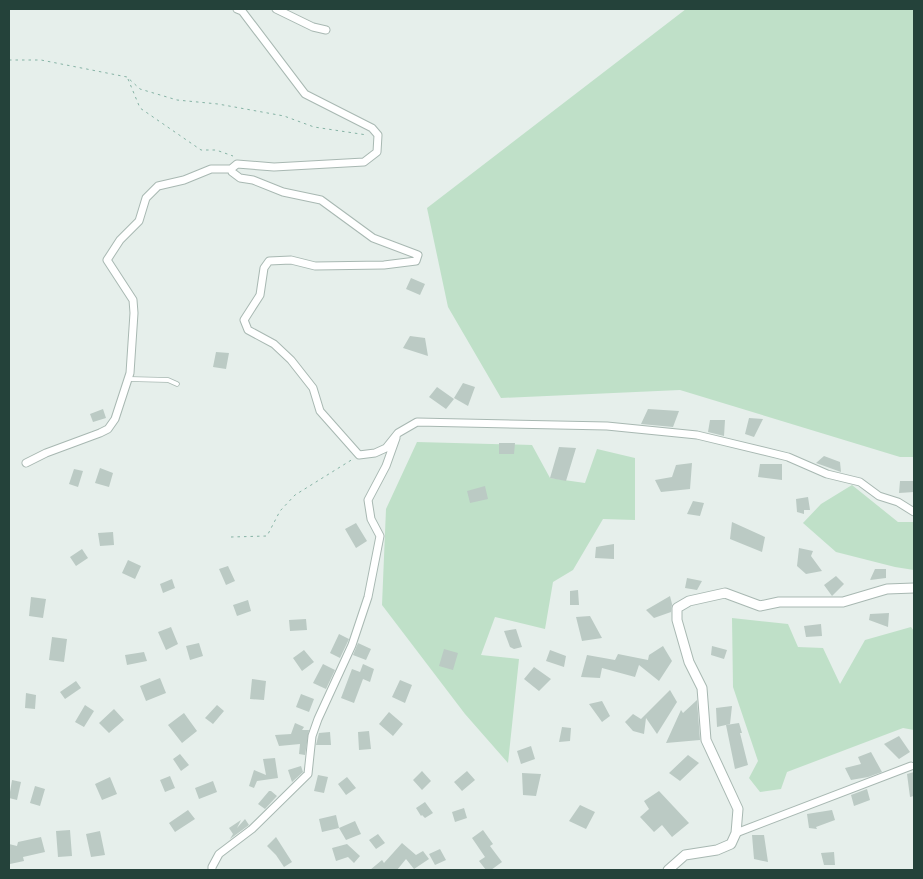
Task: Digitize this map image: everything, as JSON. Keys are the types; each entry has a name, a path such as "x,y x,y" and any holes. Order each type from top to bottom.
{"street":[{"path":"26,463 46,453 108,429 116,419 128,379 134,313 133,300 107,260 120,240 138,220 146,198 158,186 184,180 211,169 231,168 237,164 274,167 364,162 377,152 378,136 372,128 305,94 242,11 237,9"},
{"path":"276,9 313,27 326,30"},
{"path":"231,168 232,172 240,178 253,180 283,192 321,200 373,238 418,255 416,261 384,265 315,266 291,260 269,261 264,268 260,295 244,320 248,330 274,344 291,360 313,388 320,411 359,455 375,453 386,448 398,433 417,422 607,426 697,435 788,457 828,474 860,482 879,496 898,502 914,512"},
{"path":"212,870 219,854 252,828 308,774 312,736 352,645 368,597 380,536 372,519 368,500 386,466 398,433"},
{"path":"668,870 685,855 717,850 731,844 736,833 738,809 706,740 702,688 689,662 677,620 677,608 689,601 725,594 760,606 779,602 843,602 887,589 914,588"},
{"path":"736,833 911,766"}],"lane":[{"path":"128,379 168,380 177,384"}],"path":[{"path":"9,60 41,60 127,77 140,89 176,100 218,104 284,116 314,127 378,136"},
{"path":"127,77 140,108 201,150 216,150 229,156 238,157"},
{"path":"231,537 268,536 280,511 296,495 359,455"}],"green space":[{"path":"686,9 914,9 914,457 900,457 680,390 501,398 448,307 427,208"},
{"path":"417,442 532,445 550,478 585,483 597,449 635,458 635,520 603,519 573,570 553,582 545,629 495,617 481,655 519,659 508,763 465,714 382,605 386,509"},
{"path":"852,485 898,522 914,522 914,570 836,552 803,523 821,504"},
{"path":"732,618 788,624 798,647 823,648 840,684 865,640 911,627 914,631 914,730 903,728 787,772 781,789 760,792 749,778 758,761 733,687"}],"building":[{"path":"411,278 425,284 420,295 406,289"},
{"path":"410,336 425,338 428,356 403,348"},
{"path":"216,352 229,353 226,369 213,367"},
{"path":"463,383 475,387 468,406 454,398"},
{"path":"437,387 454,399 446,409 429,397"},
{"path":"103,409 106,418 93,422 90,414"},
{"path":"648,409 679,411 673,427 641,424"},
{"path":"749,418 763,419 754,437 745,434"},
{"path":"710,420 725,420 724,436 708,432"},
{"path":"499,443 515,443 514,454 499,454"},
{"path":"559,447 576,448 566,481 550,478"},
{"path":"824,456 840,462 841,472 816,463"},
{"path":"692,463 690,489 661,492 655,480 672,477 676,465"},
{"path":"760,464 782,464 782,480 758,477"},
{"path":"100,468 113,473 109,487 95,483"},
{"path":"74,469 83,471 78,487 69,484"},
{"path":"900,481 914,481 914,492 899,493"},
{"path":"485,486 488,499 470,503 467,491"},
{"path":"808,497 810,510 804,510 804,514 797,512 796,499"},
{"path":"693,501 704,503 700,516 687,514"},
{"path":"732,522 765,537 762,552 730,539"},
{"path":"356,523 367,541 356,548 345,529"},
{"path":"113,532 114,545 100,546 98,533"},
{"path":"614,544 614,559 595,558 596,547"},
{"path":"799,548 813,551 811,556 822,571 806,574 797,566"},
{"path":"82,549 88,558 76,566 70,557"},
{"path":"128,560 141,566 135,579 122,573"},
{"path":"228,566 235,581 226,585 219,569"},
{"path":"875,569 886,569 886,578 870,580"},
{"path":"836,576 844,584 832,596 824,585"},
{"path":"687,578 702,581 697,590 685,588"},
{"path":"172,579 175,588 163,593 160,584"},
{"path":"578,590 579,605 570,605 570,591"},
{"path":"670,596 671,612 654,618 646,610"},
{"path":"31,597 46,599 43,618 29,616"},
{"path":"248,600 251,611 237,616 233,605"},
{"path":"889,613 888,627 869,620 870,614"},
{"path":"590,616 602,638 582,641 576,617"},
{"path":"306,619 307,630 290,631 289,620"},
{"path":"821,624 822,636 806,637 804,626"},
{"path":"171,627 178,644 166,650 158,632"},
{"path":"516,629 522,647 514,649 510,647 504,631"},
{"path":"339,634 349,639 340,658 330,653"},
{"path":"52,637 67,639 64,662 49,660"},
{"path":"199,643 203,656 190,660 186,646"},
{"path":"358,643 371,649 366,660 353,655"},
{"path":"663,646 672,661 659,681 639,665 635,677 602,668 600,678 581,677 587,655 615,660 618,654 648,660 649,655"},
{"path":"712,646 727,650 724,659 711,655"},
{"path":"444,649 458,653 453,670 439,666"},
{"path":"304,650 314,662 302,671 293,658"},
{"path":"550,650 566,656 564,667 546,661"},
{"path":"144,652 147,661 127,665 125,655"},
{"path":"323,664 335,670 326,689 313,683"},
{"path":"363,664 374,669 370,682 363,679 354,703 341,698 352,669 360,672"},
{"path":"534,667 551,679 539,691 524,679"},
{"path":"160,678 166,693 146,701 140,686"},
{"path":"252,679 266,681 264,700 250,699"},
{"path":"400,680 412,685 405,703 392,697"},
{"path":"76,681 81,688 65,699 60,692"},
{"path":"670,690 677,702 657,734 646,718 644,734 633,731 625,722 633,714 641,719"},
{"path":"26,693 36,695 35,709 25,708"},
{"path":"301,694 314,699 309,712 296,707"},
{"path":"697,700 700,740 666,743 681,710 683,713"},
{"path":"602,701 610,716 602,722 589,704"},
{"path":"85,705 94,711 84,727 75,722"},
{"path":"217,705 224,711 213,724 205,718"},
{"path":"732,706 730,724 717,727 716,708"},
{"path":"114,709 124,720 109,733 99,723"},
{"path":"389,712 403,724 393,736 379,724"},
{"path":"184,713 197,731 182,743 168,725"},
{"path":"295,723 304,727 302,730 309,730 305,755 299,754 300,744 279,746 275,735 291,734"},
{"path":"739,723 748,765 735,769 726,725"},
{"path":"562,727 571,728 570,741 559,742"},
{"path":"369,731 371,749 359,750 358,732"},
{"path":"330,732 331,745 316,745 319,733"},
{"path":"899,736 910,752 899,759 884,744"},
{"path":"531,746 535,759 521,764 517,751"},
{"path":"871,752 882,772 851,780 845,768 861,764 858,757"},
{"path":"180,754 189,765 181,771 173,759"},
{"path":"688,755 699,763 680,781 669,773"},
{"path":"275,758 278,778 257,781 254,788 249,786 254,770 266,775 263,759"},
{"path":"301,766 303,772 292,782 288,770"},
{"path":"422,771 431,781 422,790 413,780"},
{"path":"467,771 475,780 462,791 454,782"},
{"path":"914,772 914,796 910,797 907,774"},
{"path":"522,773 541,774 536,796 523,795"},
{"path":"318,775 328,777 324,793 314,791"},
{"path":"170,776 175,788 165,792 160,780"},
{"path":"110,777 117,794 102,800 95,784"},
{"path":"347,777 356,788 346,795 338,784"},
{"path":"12,780 21,782 17,800 9,798"},
{"path":"213,781 217,792 199,799 195,788"},
{"path":"35,786 45,789 40,806 30,803"},
{"path":"867,789 870,800 854,806 851,795"},
{"path":"269,791 277,796 265,809 258,804"},
{"path":"659,791 689,823 672,837 662,825 654,832 640,817 649,809 644,801"},
{"path":"425,802 433,813 425,818 421,816 416,808"},
{"path":"580,805 595,812 586,829 569,821"},
{"path":"464,808 467,818 455,822 452,812"},
{"path":"188,810 195,819 175,832 169,823"},
{"path":"832,810 835,820 816,827 817,829 809,828 807,814"},
{"path":"336,815 339,828 322,832 319,819"},
{"path":"245,819 249,825 230,839 233,834 229,828 241,820 237,828"},
{"path":"355,821 361,834 346,840 339,828"},
{"path":"70,830 72,856 58,857 56,831"},
{"path":"483,830 493,844 490,846 502,862 491,870 486,870 479,861 485,857 472,838"},
{"path":"100,831 105,855 91,857 86,834"},
{"path":"378,834 385,843 376,849 369,840"},
{"path":"752,835 764,835 768,862 754,859"},
{"path":"41,837 45,852 23,857 24,861 10,864 9,844 17,846 18,842"},
{"path":"276,837 292,862 284,867 267,846"},
{"path":"402,843 416,855 423,851 429,859 414,869 406,859 397,870 370,870 382,860 384,863"},
{"path":"347,844 360,856 354,863 348,857 336,861 332,848"},
{"path":"440,849 446,860 435,865 429,854"},
{"path":"834,852 835,865 824,865 821,853"}]}
